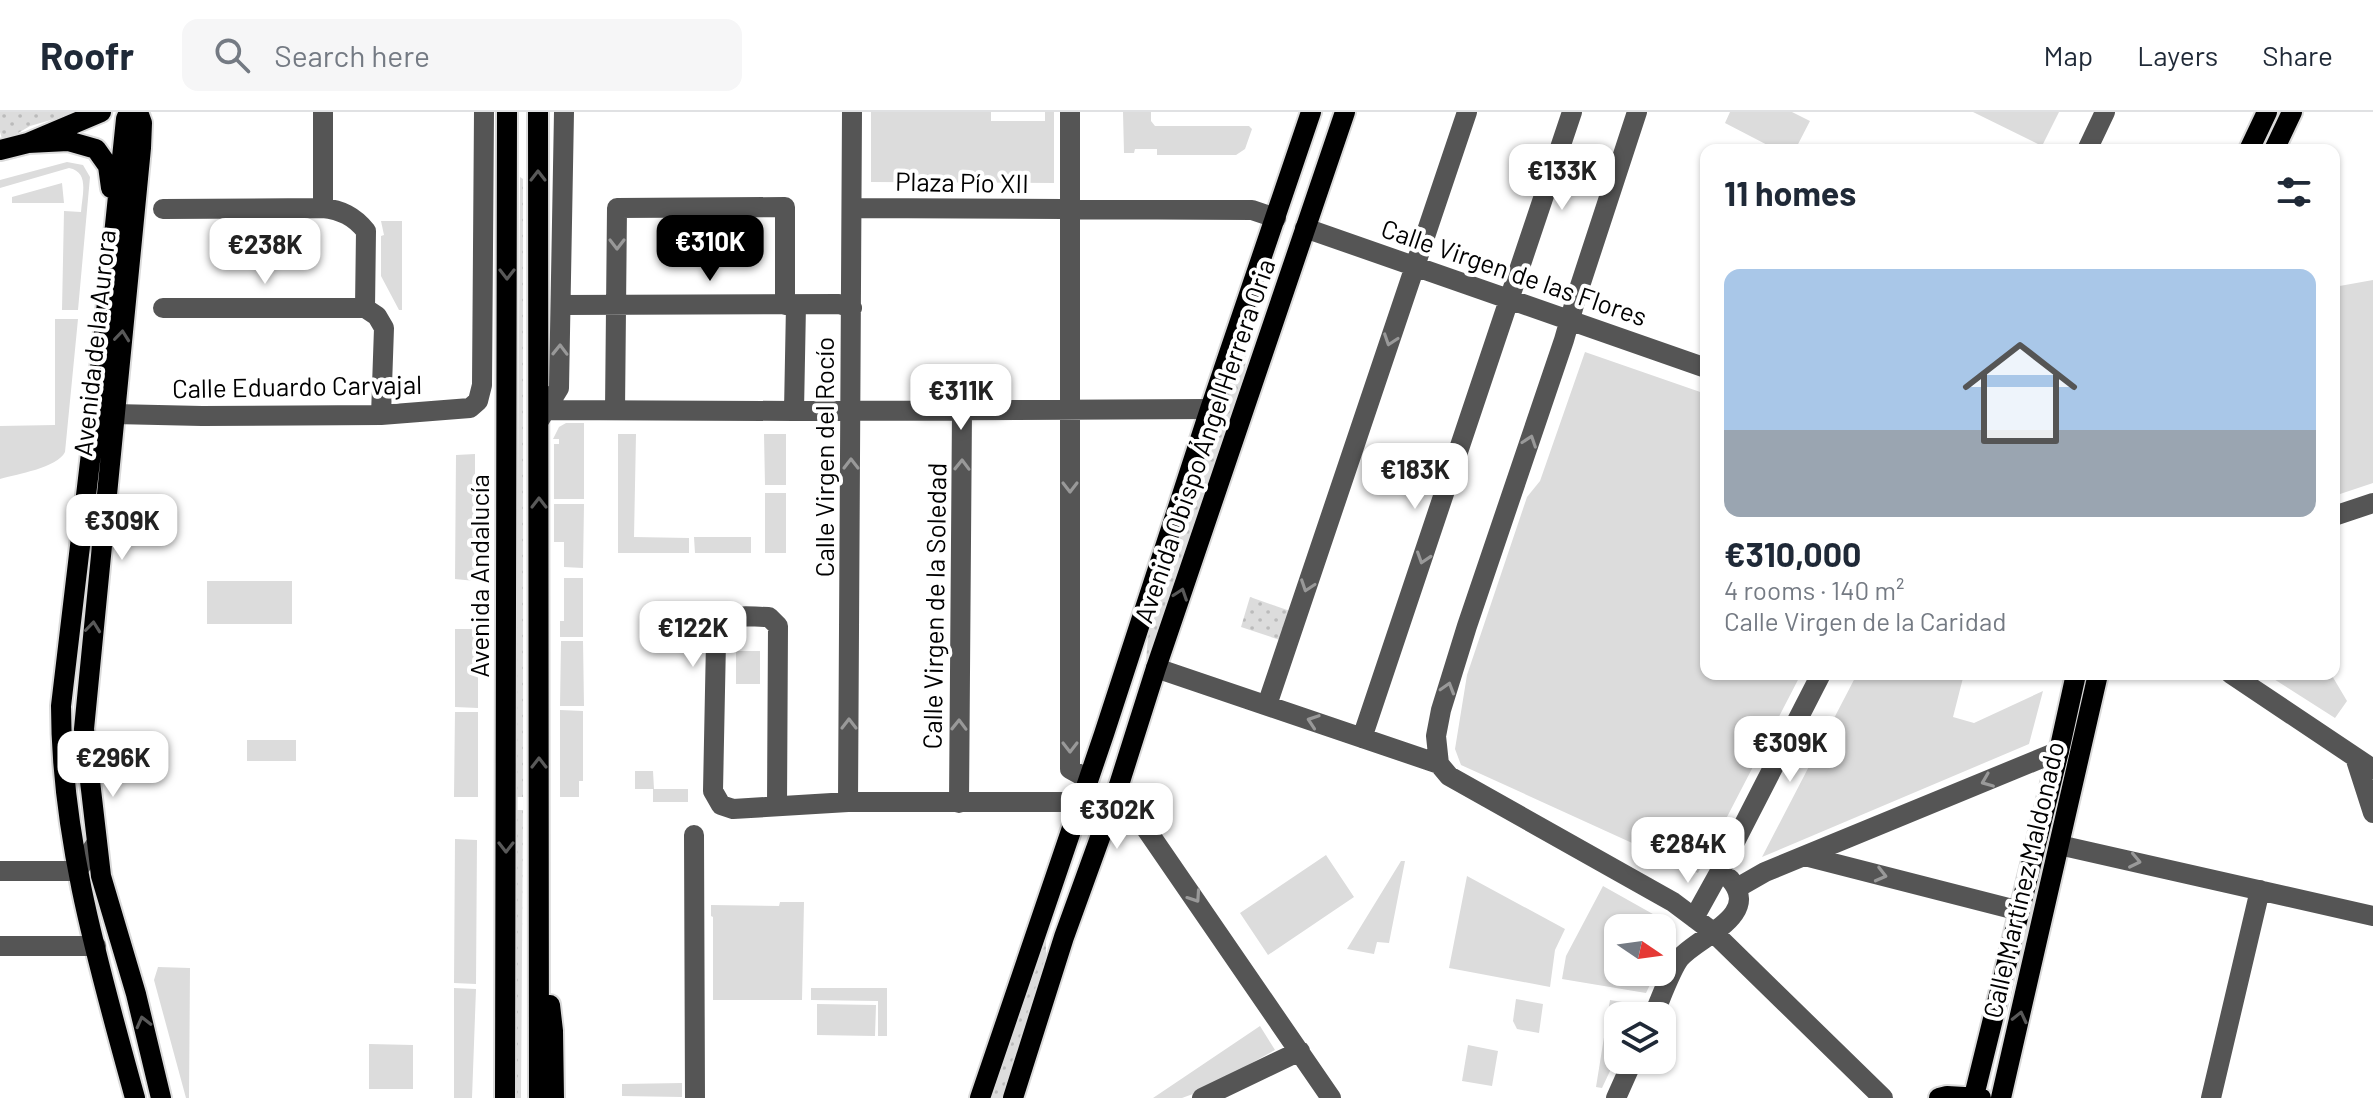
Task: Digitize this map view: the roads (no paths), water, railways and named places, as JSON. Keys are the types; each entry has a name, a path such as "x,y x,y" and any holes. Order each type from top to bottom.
{"main road":[{"path":"0,150 28,143 101,112"},
{"name":"Avenida de la Aurora","path":"129,112 115,209 94,428 61,706 63,762 77,871 135,1098"},
{"name":"Avenida de la Aurora","path":"138,112 142,123 141,148 85,705 84,747 101,876 136,994 161,1098"},
{"name":"Avenida Andalucía","path":"505,1098 507,112"},
{"path":"538,112 542,416 539,1098"},
{"name":"Avenida Obispo Ángel Herrera Oria","path":"980,1098 1311,112"},
{"name":"Avenida Obispo Ángel Herrera Oria","path":"1013,1098 1076,899 1118,788 1345,112"},
{"path":"2252,144 2267,112"},
{"path":"2277,144 2292,112"},
{"name":"Avenida de la Aurora","path":"28,143 68,141 96,149 108,166 115,209"},
{"path":"1276,218 1305,228"},
{"name":"Calle Martínez Maldonado","path":"1978,1097 2075,680"},
{"name":"Calle Martínez Maldonado","path":"2001,1098 2097,680"},
{"name":"Avenida Obispo Ángel Herrera Oria","path":"1104,734 1104,767 1118,788"},
{"path":"63,762 84,747"},
{"path":"1088,779 1118,788"},
{"path":"1076,899 1087,822 1079,802"},
{"path":"540,938 553,1031 554,1098"},
{"name":"Avenida Andalucía","path":"492,1098 506,1039"},
{"path":"1939,1098 1978,1097"}],"street":[{"path":"323,112 323,208"},
{"name":"Calle Eduardo Carvajal","path":"114,414 381,415 470,408 478,401 482,385 484,112"},
{"path":"542,416 559,388 564,112"},
{"name":"Calle Virgen del Rocío","path":"848,802 852,112"},
{"path":"1070,112 1070,769 1088,779"},
{"path":"1267,705 1467,112"},
{"path":"1362,738 1572,112"},
{"path":"1439,764 1436,736 1441,710 1637,112"},
{"path":"2090,144 2105,112"},
{"path":"615,410 617,208 785,207 794,411"},
{"path":"163,209 323,208 346,214 358,221 366,231 365,308"},
{"name":"Plaza Pío XII","path":"852,208 1071,211"},
{"path":"1071,211 1252,210 1276,218"},
{"name":"Calle Virgen de las Flores","path":"1305,228 1700,366"},
{"path":"561,305 839,304 852,308"},
{"path":"163,308 365,308 377,316 384,328 381,415"},
{"path":"542,416 615,410 1210,409"},
{"name":"Calle Virgen de la Soledad","path":"959,803 962,410"},
{"path":"2340,514 2363,506 2373,522"},
{"path":"777,806 778,626 769,617 734,617 723,624 716,641 713,791 721,805 733,809 848,802 1079,802"},
{"path":"1156,668 1439,764 1449,776 1673,902 1713,932 1883,1098"},
{"path":"1694,918 1818,680"},
{"path":"2240,680 2373,769"},
{"path":"1737,888 1765,872 2059,751"},
{"path":"2355,757 2373,813"},
{"path":"1118,788 1331,1098"},
{"path":"694,835 695,1098"},
{"path":"0,871 77,871 96,844"},
{"path":"2059,845 2373,916"},
{"path":"1805,856 2020,911"},
{"path":"1659,1002 1679,959 1727,923 1739,903 1737,888 1719,873"},
{"path":"2211,1098 2260,890"},
{"path":"0,946 96,946"},
{"path":"1202,1098 1300,1051"},
{"path":"1616,1098 1627,1074"}]}
